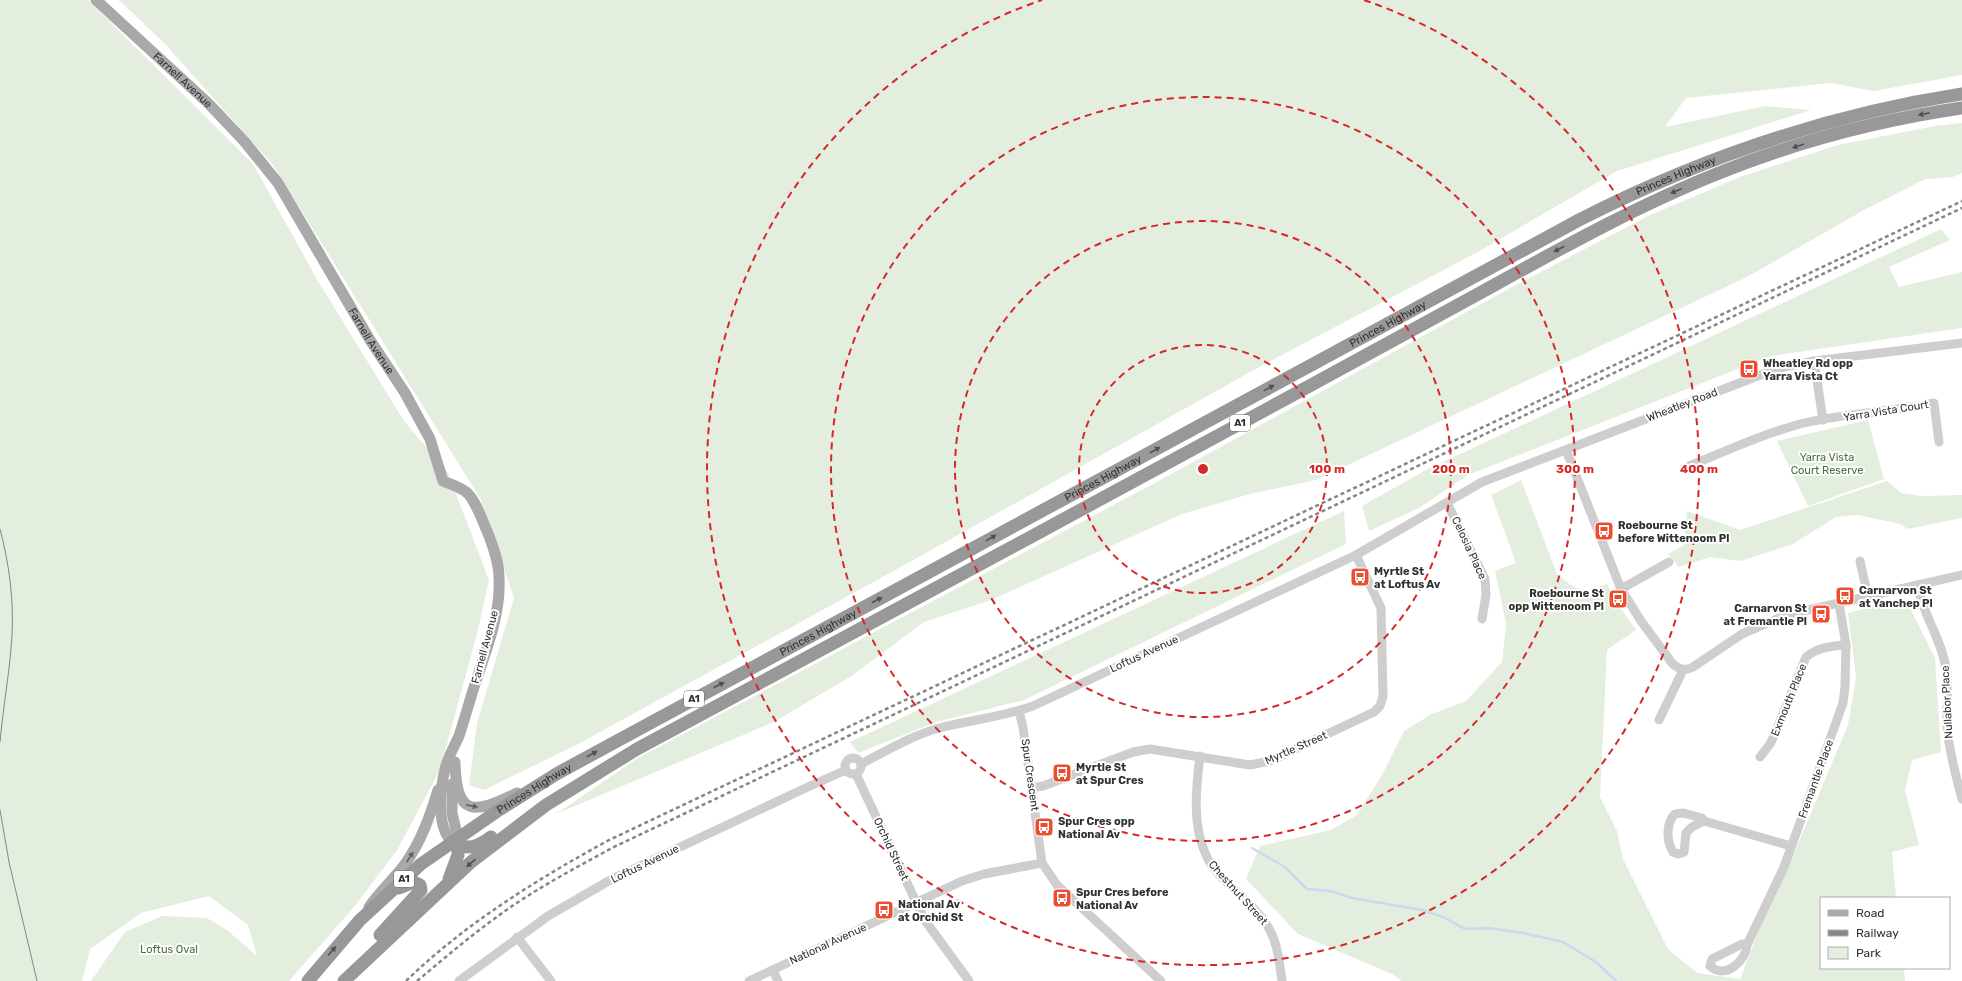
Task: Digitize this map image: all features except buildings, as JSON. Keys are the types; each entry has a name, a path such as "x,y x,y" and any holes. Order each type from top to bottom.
{"highway":[{"name":"Princes Highway","path":"308,981 360,920 420,864 456,842 508,804 558,773 1517,253 1628,194 1717,157 1801,129 1894,106 1962,94"},
{"name":"Princes Highway","path":"344,981 356,968 471,862 546,805 637,749 1624,215 1720,172 1776,153 1849,131 1962,108"},
{"path":"441,889 454,869 456,842 468,848 478,846 504,828 546,805"},
{"path":"356,968 378,937 418,896 421,889 418,883 412,882 390,892"}],"main road":[{"name":"Farnell Avenue","path":"96,0 208,103 244,140 278,184 370,340 405,393 430,439 443,481 466,492 478,510 496,559 499,578 498,596 494,623 488,647 458,736 445,769 442,795 442,818 447,836 456,842"},
{"name":"Farnell Avenue","path":"456,842 451,799 458,736"},
{"path":"455,762 455,780 459,797 463,803 472,807 491,804 558,773"},
{"path":"360,920 374,899 405,863 415,848 429,816 445,769"}],"street":[{"name":"Wheatley Road","path":"1419,520 1482,482 1763,374 1814,361 1962,343"},
{"path":"1814,361 1823,420"},
{"name":"Yarra Vista Court","path":"1690,466 1790,427 1823,420 1905,409 1934,403 1939,442"},
{"path":"1566,450 1621,589 1641,621 1672,663 1679,669 1688,669 1742,634 1786,615 1962,575"},
{"name":"Celosia Place","path":"1447,503 1484,579 1486,595 1482,619"},
{"name":"Loftus Avenue","path":"861,764 897,745 936,729 1019,711 1356,555 1419,520"},
{"name":"Myrtle Street","path":"1032,788 1049,784 1141,750 1161,749 1240,764 1257,765 1270,761 1371,714 1380,706 1383,696 1381,608 1356,555"},
{"path":"1860,561 1868,597"},
{"path":"1621,589 1669,562"},
{"name":"Nullabor Place","path":"1918,585 1922,603 1941,646 1946,669 1947,726 1949,746 1962,799"},
{"name":"Fremantle Place","path":"1747,945 1784,867 1843,703 1846,687 1846,646 1839,604"},
{"name":"Exmouth Place","path":"1760,757 1774,736 1806,657 1816,650 1823,648 1846,646"},
{"path":"1659,720 1683,670"},
{"name":"Spur Crescent","path":"1019,711 1023,727 1042,863 1057,885 1161,981"},
{"name":"Chestnut Street","path":"1200,756 1197,778 1197,817 1200,839 1206,856 1219,875 1256,909 1266,921 1278,950 1282,981"},
{"path":"855,758 861,764 860,771 856,774 849,774 846,770 845,765 850,759 855,758"},
{"name":"Loftus Avenue","path":"459,981 517,937 548,916 638,866 846,770"},
{"name":"Orchid Street","path":"856,774 924,919 969,981"},
{"path":"1704,821 1692,827 1686,833 1684,852 1678,854 1673,852 1668,834 1669,822 1673,816 1683,813 1702,818 1704,821 1791,846"},
{"name":"National Avenue","path":"749,981 973,878 1042,863"},
{"path":"517,937 551,981"},
{"path":"773,970 778,981"}],"green space":[{"name":"Loftus Oval","path":"0,0 88,0 253,164 318,281 404,421 448,473 489,580 478,630 440,770 397,850 354,907 289,981 91,981 125,932 162,916 207,918 227,930 257,956 248,925 209,896 141,913 90,949 82,981 0,981"},
{"path":"119,0 1962,0 1962,75 1874,91 1830,83 1686,98 1665,127 1765,106 1811,110 1617,171 1476,253 1263,365 899,568 580,743 484,790 469,785 477,723 514,598 480,498 273,165 166,45"},
{"path":"1962,123 1962,173 1953,177 1925,179 1866,209 1747,277 1316,480 1250,494 1182,514 991,600 924,622 853,675 774,722 556,814 638,758 1153,484 1514,286 1648,216 1740,177 1838,145 1935,126"},
{"path":"1941,229 1950,240 1889,267 1899,287 1962,272 1962,328 1771,356 1468,475 1419,508 1369,531 1362,506 1426,470"},
{"name":"Yarra Vista Court Reserve","path":"1868,420 1884,479 1808,506 1777,441"},
{"path":"1521,480 1558,576 1584,593 1607,584 1619,606 1636,630 1607,650 1600,797 1617,831 1623,859 1668,949 1697,973 1740,979 1766,912 1792,858 1848,725 1856,677 1848,613 1905,598 1935,658 1941,752 1912,760 1905,790 1919,845 1892,852 1896,897 1820,897 1820,969 1904,969 1905,981 1401,981 1394,975 1298,934 1246,879 1260,846 1331,830 1357,815 1383,773 1404,731 1432,714 1466,701 1502,662 1506,623 1495,571 1516,563 1491,495"},
{"path":"1887,481 1901,493 1922,496 1962,495 1962,518 1908,529 1900,524 1858,515 1836,517 1793,544 1741,561 1710,557 1679,567 1668,554 1684,545 1687,511 1740,530"},
{"path":"1344,511 1346,544 1024,700 936,722 858,753 850,742"}],"waterway":[{"path":"1252,848 1285,867 1307,889 1330,891 1352,898 1422,910 1443,917 1465,929 1488,928 1523,933 1563,942 1596,962 1616,981"}],"tram line":[{"path":"0,529 6,555 12,608 10,662 0,742"},
{"path":"0,810 9,862 37,981"}],"railway":[{"path":"406,981 477,921 555,871 609,840 1962,201"},
{"path":"417,981 496,917 546,885 612,848 1962,208"}],"place":[{"name":"Wheatley Rd opp Yarra Vista Ct","path":"1749,369"},
{"name":"Roebourne St before Wittenoom Pl","path":"1604,531"},
{"name":"Myrtle St at Loftus Av","path":"1360,577"},
{"name":"Carnarvon St at Yanchep Pl","path":"1845,596"},
{"name":"Roebourne St opp Wittenoom Pl","path":"1618,599"},
{"name":"Carnarvon St at Fremantle Pl","path":"1821,614"},
{"name":"Myrtle St at Spur Cres","path":"1062,773"},
{"name":"Spur Cres opp National Av","path":"1044,827"},
{"name":"Spur Cres before National Av","path":"1062,898"},
{"name":"National Av at Orchid St","path":"884,910"}]}
